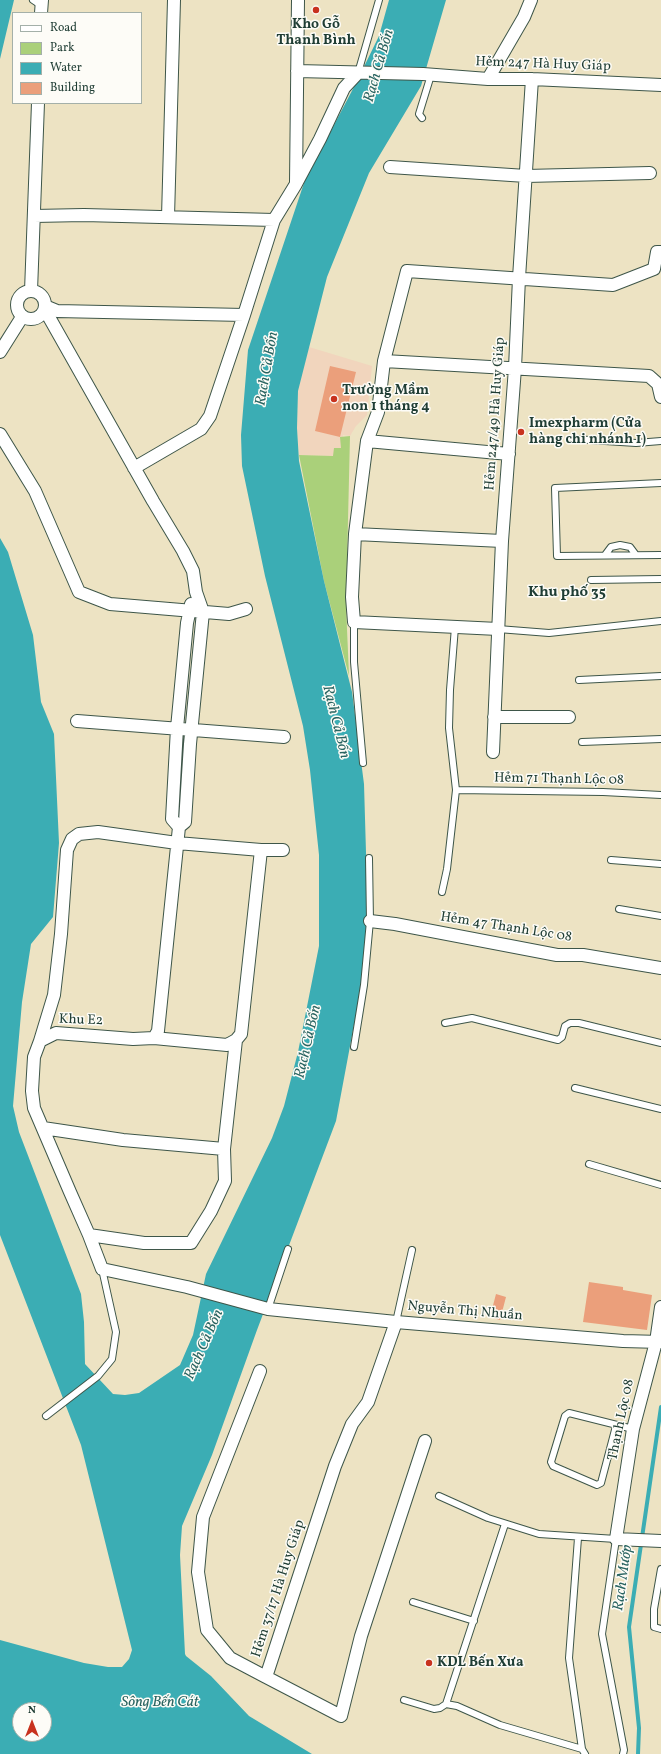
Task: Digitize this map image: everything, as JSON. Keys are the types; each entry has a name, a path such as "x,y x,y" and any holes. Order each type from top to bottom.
{"street":[{"path":"168,217 174,0"},
{"path":"296,184 298,0"},
{"path":"488,79 524,17 531,0"},
{"name":"Hẻm 247 Hà Huy Giáp","path":"297,71 371,72 488,79 532,79 661,85"},
{"path":"134,468 201,429 210,416 274,220 320,140 344,88 358,73"},
{"name":"Hẻm 247/49 Hà Huy Giáp","path":"493,752 502,541 515,368 519,278 532,79"},
{"path":"31,291 38,104"},
{"path":"390,167 526,176 650,174"},
{"path":"34,216 84,214 274,220"},
{"path":"498,630 354,622 352,598 355,534 367,441 378,412 384,360 407,271 613,285 654,269 657,252 661,252"},
{"path":"31,291 40,294 45,301 45,308 40,317 31,320 22,317 17,310 17,300 23,293 31,291"},
{"path":"45,308 57,311 244,315"},
{"path":"45,308 134,468 183,551 193,571 196,592 203,612 191,729 185,822 179,827 158,1031 154,1038"},
{"path":"0,352 22,317"},
{"path":"384,360 649,376 658,384 661,397"},
{"path":"0,434 35,491 79,592 110,604 229,614 246,609"},
{"path":"367,441 509,454"},
{"path":"355,534 502,541"},
{"path":"179,827 172,819 177,728 188,610 196,592"},
{"path":"494,717 569,717"},
{"path":"77,721 284,737"},
{"path":"102,1269 89,1235 34,1108 32,1090 34,1057 54,995 61,934 67,850 72,840 79,834 98,832 177,843 261,850 283,850"},
{"path":"89,1235 144,1243 192,1243 211,1211 225,1181 224,1149 236,1040 241,1034 261,850"},
{"name":"Hẻm 47 Thạnh Lộc 08","path":"370,921 395,924 557,955 583,955 661,968"},
{"name":"Khu E2","path":"40,1041 56,1033 133,1039 154,1038 227,1045 236,1040"},
{"path":"43,1128 124,1140 224,1149"},
{"name":"Nguyễn Thị Nhuần","path":"102,1269 187,1287 268,1309 396,1322 623,1341 658,1342"},
{"name":"Thạnh Lộc 08","path":"616,1539 633,1429 658,1342 661,1307"},
{"name":"Hẻm 37/17 Hà Huy Giáp","path":"396,1322 368,1402 352,1424 335,1466 266,1677 341,1716 361,1636 425,1442"},
{"path":"260,1371 203,1517 198,1572 207,1630 230,1658 266,1677"},
{"path":"616,1539 661,1541"}],"lane":[{"path":"358,73 379,0"},
{"path":"422,118 419,114 427,75"},
{"path":"574,439 636,444 661,441"},
{"path":"661,483 555,488 557,556 661,555"},
{"path":"605,555 611,547 620,544 630,547 636,555"},
{"path":"591,580 661,579"},
{"path":"354,622 354,662 363,763"},
{"path":"498,630 549,633 596,627 661,622"},
{"path":"442,892 447,869 456,790 449,728 450,690 455,627"},
{"path":"579,680 661,676"},
{"path":"582,742 661,739"},
{"name":"Hẻm 71 Thạnh Lộc 08","path":"456,790 661,794"},
{"path":"354,1047 364,985 370,921 369,858"},
{"path":"611,860 661,864"},
{"path":"619,908 661,916"},
{"path":"445,1023 472,1018 558,1040 562,1037 566,1026 570,1023 661,1043"},
{"path":"575,1088 661,1109"},
{"path":"589,1164 661,1185"},
{"path":"268,1309 288,1249"},
{"path":"396,1322 412,1250"},
{"path":"46,1416 98,1376 112,1359 116,1332 102,1269"},
{"path":"616,1426 601,1483 597,1485 553,1466 551,1462 566,1416 569,1413 616,1426 633,1429"},
{"path":"439,1496 488,1518 539,1534 578,1538 616,1539 602,1634 624,1750 623,1754"},
{"path":"404,1700 434,1709 440,1708 446,1704 505,1524"},
{"path":"446,1704 457,1706 500,1725 584,1752 569,1658 578,1538"},
{"path":"661,1569 654,1609 654,1627 661,1629"},
{"path":"414,1602 474,1621"}],"shaded area":[{"name":"Trường Mầm non 1 tháng 4","path":"309,347 372,366 367,415 356,426 350,436 343,435 341,448 333,456 299,455 297,428 298,391"}],"green space":[{"path":"350,436 346,605 349,676 324,581 299,455 333,456 334,448 341,448 340,437"}],"water":[{"path":"0,0 14,0 0,59"},
{"path":"389,0 446,0 421,86 369,173 327,277 298,391 297,428 299,461 324,581 352,692 364,784 368,921 362,982 336,1121 257,1330 212,1455 182,1526 180,1555 186,1656 211,1676 249,1716 312,1754 0,1754 0,1640 84,1663 108,1667 122,1667 129,1659 132,1650 81,1445 0,1235 0,538 8,552 33,635 41,702 54,734 59,843 53,917 31,944 22,1002 13,1106 19,1132 81,1294 84,1322 85,1364 113,1394 125,1395 139,1393 180,1365 193,1335 206,1274 272,1138 284,1106 298,1052 319,946 319,855 310,770 303,726 265,576 242,466 241,435 248,350 305,180 379,36"}],"building":[{"path":"330,366 356,372 340,437 315,431"},
{"path":"589,1282 623,1287 623,1290 652,1295 647,1330 583,1322"},
{"path":"496,1294 506,1297 500,1320 490,1317"}],"waterway":[{"name":"Rạch Mướp","path":"638,1754 639,1728 629,1627 661,1407"}],"place":[{"name":"Kho Gỗ Thanh Bình","path":"316,10"},
{"name":"Trường Mầm non 1 tháng 4","path":"334,399"},
{"name":"Imexpharm (Cửa hàng chi nhánh 1)","path":"521,432"},
{"name":"KDL Bến Xưa","path":"429,1663"}],"district":[{"name":"Khu phố 35","path":"567,593"}],"water label":[{"name":"Rạch Cả Bốn","path":"380,66"},
{"name":"Rạch Cả Bốn","path":"268,369"},
{"name":"Rạch Cả Bốn","path":"335,722"},
{"name":"Rạch Cả Bốn","path":"309,1042"},
{"name":"Rạch Cả Bốn","path":"205,1345"},
{"name":"Sông Bến Cát","path":"160,1703"}]}
